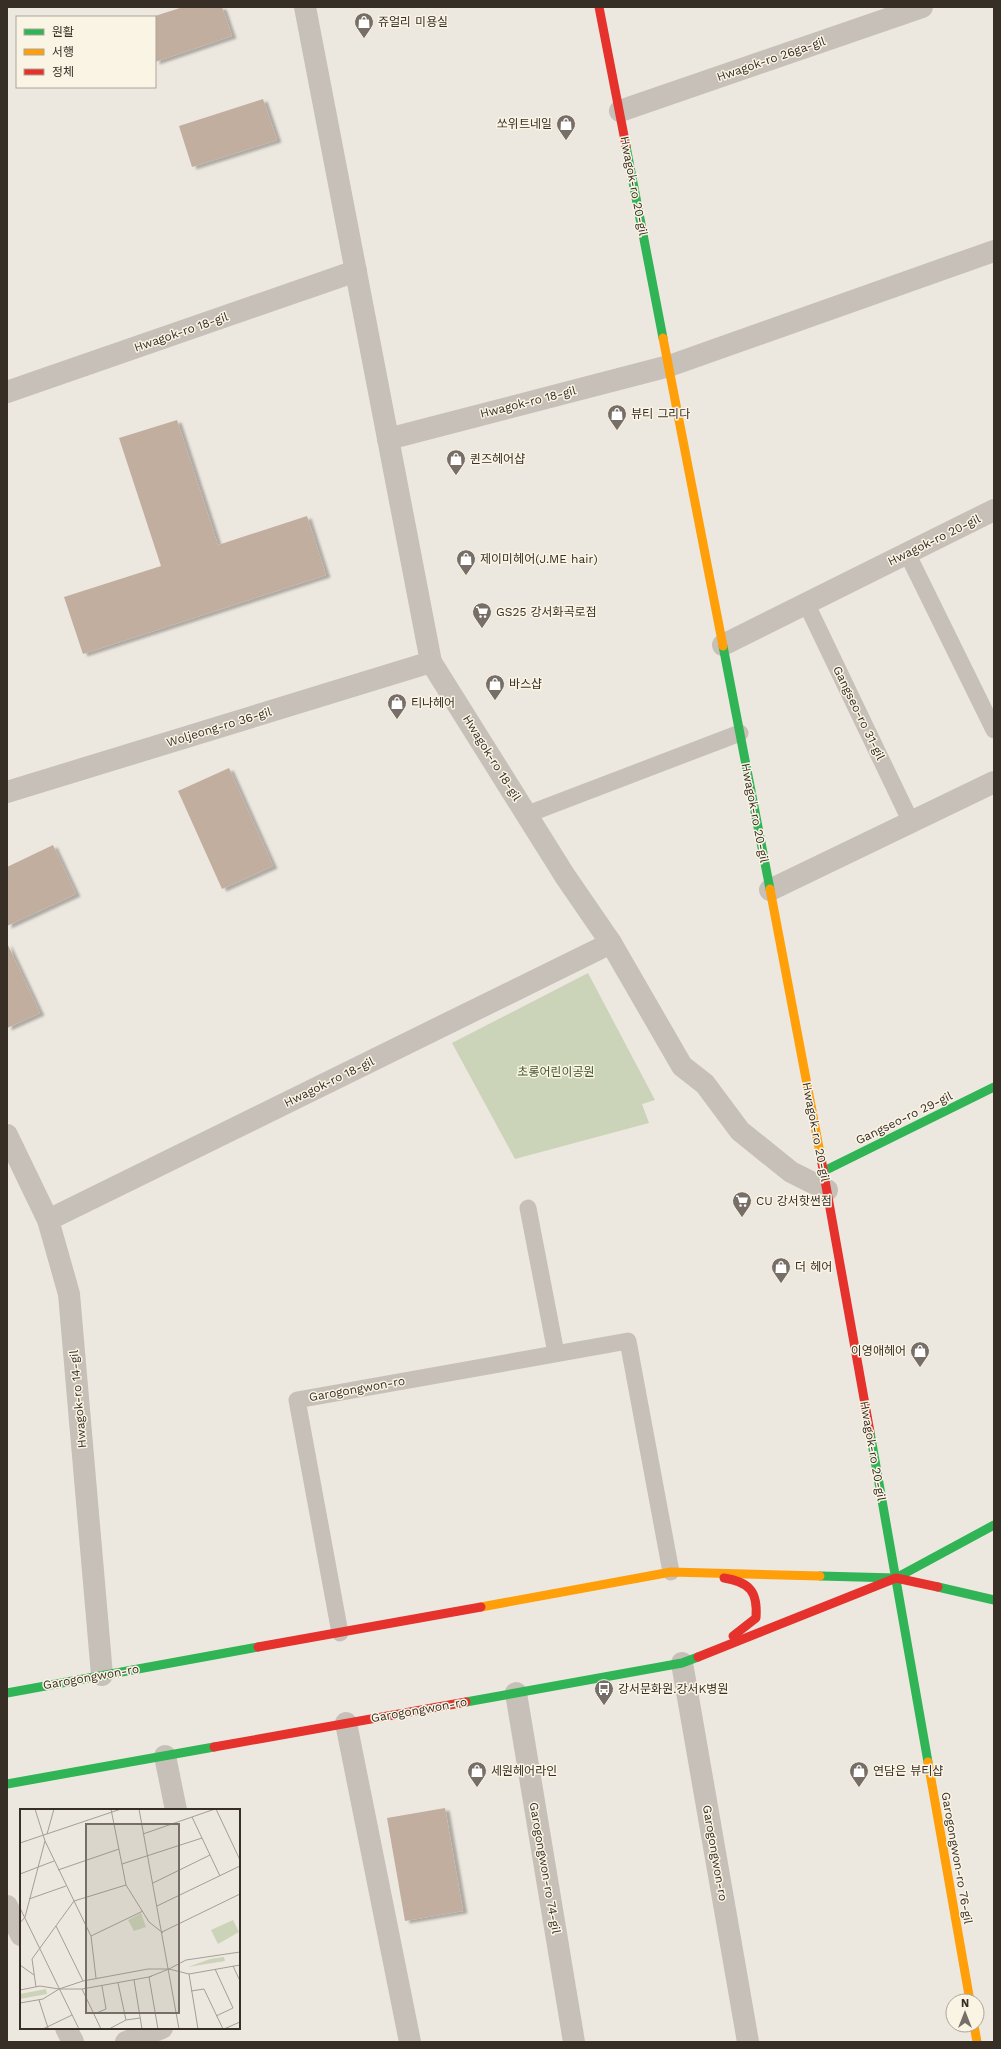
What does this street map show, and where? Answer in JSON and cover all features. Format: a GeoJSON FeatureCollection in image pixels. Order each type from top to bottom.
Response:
{"type":"FeatureCollection","features":[{"type":"Feature","properties":{"kind":"street","name":"Hwagok-ro 18-gil"},"geometry":{"type":"LineString","coordinates":[[305,7],[432,662],[528,814],[565,876],[611,943],[682,1066],[705,1084],[740,1131],[791,1172],[826,1180]]}},
{"type":"Feature","properties":{"kind":"street","name":"Hwagok-ro 20-gil"},"geometry":{"type":"LineString","coordinates":[[599,7],[826,1180],[896,1578]]}},
{"type":"Feature","properties":{"kind":"street","name":"Hwagok-ro 26ga-gil"},"geometry":{"type":"LineString","coordinates":[[620,110],[922,7]]}},
{"type":"Feature","properties":{"kind":"street"},"geometry":{"type":"LineString","coordinates":[[669,366],[994,251]]}},
{"type":"Feature","properties":{"kind":"street","name":"Hwagok-ro 18-gil"},"geometry":{"type":"LineString","coordinates":[[7,392],[356,271]]}},
{"type":"Feature","properties":{"kind":"street","name":"Hwagok-ro 18-gil"},"geometry":{"type":"LineString","coordinates":[[388,439],[669,366]]}},
{"type":"Feature","properties":{"kind":"street","name":"Hwagok-ro 20-gil"},"geometry":{"type":"LineString","coordinates":[[723,645],[994,510]]}},
{"type":"Feature","properties":{"kind":"street","name":"Woljeong-ro 36-gil"},"geometry":{"type":"LineString","coordinates":[[7,792],[432,662]]}},
{"type":"Feature","properties":{"kind":"street"},"geometry":{"type":"LineString","coordinates":[[770,890],[994,782]]}},
{"type":"Feature","properties":{"kind":"street","name":"Hwagok-ro 18-gil"},"geometry":{"type":"LineString","coordinates":[[48,1220],[611,943]]}},
{"type":"Feature","properties":{"kind":"street","name":"Gangseo-ro 29-gil"},"geometry":{"type":"LineString","coordinates":[[826,1180],[994,1087]]}},
{"type":"Feature","properties":{"kind":"street","name":"Hwagok-ro 14-gil"},"geometry":{"type":"LineString","coordinates":[[7,1135],[14,1166],[48,1220],[69,1294],[102,1675]]}},
{"type":"Feature","properties":{"kind":"street","name":"Garogongwon-ro"},"geometry":{"type":"LineString","coordinates":[[7,1784],[682,1664],[896,1578],[994,1525]]}},
{"type":"Feature","properties":{"kind":"street"},"geometry":{"type":"LineString","coordinates":[[671,1572],[728,1579],[747,1585],[754,1594],[758,1604],[756,1618],[740,1632],[682,1664]]}},
{"type":"Feature","properties":{"kind":"street","name":"Garogongwon-ro"},"geometry":{"type":"LineString","coordinates":[[7,1693],[671,1572],[896,1578],[994,1600]]}},
{"type":"Feature","properties":{"kind":"street","name":"Garogongwon-ro 76-gil"},"geometry":{"type":"LineString","coordinates":[[896,1578],[969,1993]]}},
{"type":"Feature","properties":{"kind":"street","name":"Garogongwon-ro"},"geometry":{"type":"LineString","coordinates":[[682,1664],[748,2042]]}},
{"type":"Feature","properties":{"kind":"street","name":"Garogongwon-ro 74-gil"},"geometry":{"type":"LineString","coordinates":[[516,1693],[574,2042]]}},
{"type":"Feature","properties":{"kind":"street"},"geometry":{"type":"LineString","coordinates":[[346,1723],[410,2042]]}},
{"type":"Feature","properties":{"kind":"street"},"geometry":{"type":"LineString","coordinates":[[165,1756],[176,1809]]}},
{"type":"Feature","properties":{"kind":"street"},"geometry":{"type":"LineString","coordinates":[[7,1906],[20,1933]]}},
{"type":"Feature","properties":{"kind":"street"},"geometry":{"type":"LineString","coordinates":[[66,2029],[73,2042]]}},
{"type":"Feature","properties":{"kind":"street"},"geometry":{"type":"LineString","coordinates":[[126,2042],[159,2029]]}},
{"type":"Feature","properties":{"kind":"lane"},"geometry":{"type":"LineString","coordinates":[[908,553],[994,730]]}},
{"type":"Feature","properties":{"kind":"lane","name":"Gangseo-ro 31-gil"},"geometry":{"type":"LineString","coordinates":[[806,604],[911,822]]}},
{"type":"Feature","properties":{"kind":"lane"},"geometry":{"type":"LineString","coordinates":[[528,814],[740,733]]}},
{"type":"Feature","properties":{"kind":"lane"},"geometry":{"type":"LineString","coordinates":[[528,1208],[556,1353]]}},
{"type":"Feature","properties":{"kind":"lane","name":"Garogongwon-ro"},"geometry":{"type":"LineString","coordinates":[[340,1633],[297,1400],[628,1340],[671,1572]]}},
{"type":"Feature","properties":{"kind":"green space","name":"초롱어린이공원"},"geometry":{"type":"Polygon","coordinates":[[[588,973],[655,1100],[642,1104],[649,1123],[515,1159],[452,1043],[588,973]]]}},
{"type":"Feature","properties":{"kind":"building"},"geometry":{"type":"Polygon","coordinates":[[[183,7],[222,7],[232,36],[156,62],[155,16],[183,7]]]}},
{"type":"Feature","properties":{"kind":"building"},"geometry":{"type":"Polygon","coordinates":[[[263,99],[277,140],[192,167],[179,126],[263,99]]]}},
{"type":"Feature","properties":{"kind":"building"},"geometry":{"type":"Polygon","coordinates":[[[177,420],[218,545],[307,516],[326,575],[83,654],[64,597],[161,566],[119,438],[177,420]]]}},
{"type":"Feature","properties":{"kind":"building"},"geometry":{"type":"Polygon","coordinates":[[[229,768],[273,866],[222,889],[178,791],[229,768]]]}},
{"type":"Feature","properties":{"kind":"building"},"geometry":{"type":"Polygon","coordinates":[[[53,845],[76,894],[7,926],[7,867],[53,845]]]}},
{"type":"Feature","properties":{"kind":"building"},"geometry":{"type":"Polygon","coordinates":[[[7,943],[40,1013],[7,1028],[7,943]]]}},
{"type":"Feature","properties":{"kind":"building"},"geometry":{"type":"Polygon","coordinates":[[[445,1808],[463,1911],[405,1921],[387,1818],[445,1808]]]}},
{"type":"Feature","properties":{"kind":"traffic: fast"},"geometry":{"type":"LineString","coordinates":[[626,146],[663,338]]}},
{"type":"Feature","properties":{"kind":"traffic: fast"},"geometry":{"type":"LineString","coordinates":[[723,646],[770,889]]}},
{"type":"Feature","properties":{"kind":"traffic: fast"},"geometry":{"type":"LineString","coordinates":[[824,1171],[994,1087]]}},
{"type":"Feature","properties":{"kind":"traffic: fast"},"geometry":{"type":"LineString","coordinates":[[870,1432],[928,1762]]}},
{"type":"Feature","properties":{"kind":"traffic: fast"},"geometry":{"type":"LineString","coordinates":[[820,1576],[896,1578],[994,1525]]}},
{"type":"Feature","properties":{"kind":"traffic: fast"},"geometry":{"type":"LineString","coordinates":[[938,1587],[994,1600]]}},
{"type":"Feature","properties":{"kind":"traffic: fast"},"geometry":{"type":"LineString","coordinates":[[7,1693],[258,1647]]}},
{"type":"Feature","properties":{"kind":"traffic: fast"},"geometry":{"type":"LineString","coordinates":[[466,1702],[682,1663],[698,1657]]}},
{"type":"Feature","properties":{"kind":"traffic: fast"},"geometry":{"type":"LineString","coordinates":[[7,1784],[214,1747]]}},
{"type":"Feature","properties":{"kind":"traffic: slow"},"geometry":{"type":"LineString","coordinates":[[663,338],[723,646]]}},
{"type":"Feature","properties":{"kind":"traffic: slow"},"geometry":{"type":"LineString","coordinates":[[770,889],[821,1158]]}},
{"type":"Feature","properties":{"kind":"traffic: slow"},"geometry":{"type":"LineString","coordinates":[[481,1607],[671,1572],[820,1576]]}},
{"type":"Feature","properties":{"kind":"traffic: slow"},"geometry":{"type":"LineString","coordinates":[[928,1762],[969,1993]]}},
{"type":"Feature","properties":{"kind":"traffic: slow"},"geometry":{"type":"LineString","coordinates":[[975,2033],[977,2042]]}},
{"type":"Feature","properties":{"kind":"traffic: jam"},"geometry":{"type":"LineString","coordinates":[[599,7],[626,146]]}},
{"type":"Feature","properties":{"kind":"traffic: jam"},"geometry":{"type":"LineString","coordinates":[[821,1158],[870,1432]]}},
{"type":"Feature","properties":{"kind":"traffic: jam"},"geometry":{"type":"LineString","coordinates":[[724,1578],[740,1582],[746,1586],[754,1595],[756,1601],[756,1618],[733,1636]]}},
{"type":"Feature","properties":{"kind":"traffic: jam"},"geometry":{"type":"LineString","coordinates":[[698,1657],[896,1578],[938,1587]]}},
{"type":"Feature","properties":{"kind":"traffic: jam"},"geometry":{"type":"LineString","coordinates":[[258,1647],[481,1607]]}},
{"type":"Feature","properties":{"kind":"traffic: jam"},"geometry":{"type":"LineString","coordinates":[[214,1747],[466,1702]]}},
{"type":"Feature","properties":{"kind":"place","name":"쥬얼리 미용실"},"geometry":{"type":"Point","coordinates":[364,39]}},
{"type":"Feature","properties":{"kind":"place","name":"쏘위트네일"},"geometry":{"type":"Point","coordinates":[566,141]}},
{"type":"Feature","properties":{"kind":"place","name":"뷰티 그리다"},"geometry":{"type":"Point","coordinates":[617,431]}},
{"type":"Feature","properties":{"kind":"place","name":"퀸즈헤어샵"},"geometry":{"type":"Point","coordinates":[456,476]}},
{"type":"Feature","properties":{"kind":"place","name":"제이미헤어(J.ME hair)"},"geometry":{"type":"Point","coordinates":[466,576]}},
{"type":"Feature","properties":{"kind":"place","name":"GS25 강서화곡로점"},"geometry":{"type":"Point","coordinates":[482,629]}},
{"type":"Feature","properties":{"kind":"place","name":"바스샵"},"geometry":{"type":"Point","coordinates":[495,701]}},
{"type":"Feature","properties":{"kind":"place","name":"티나헤어"},"geometry":{"type":"Point","coordinates":[397,720]}},
{"type":"Feature","properties":{"kind":"place","name":"CU 강서핫썬점"},"geometry":{"type":"Point","coordinates":[742,1218]}},
{"type":"Feature","properties":{"kind":"place","name":"더 헤어"},"geometry":{"type":"Point","coordinates":[781,1284]}},
{"type":"Feature","properties":{"kind":"place","name":"이영애헤어"},"geometry":{"type":"Point","coordinates":[920,1368]}},
{"type":"Feature","properties":{"kind":"place","name":"강서문화원.강서K병원"},"geometry":{"type":"Point","coordinates":[604,1706]}},
{"type":"Feature","properties":{"kind":"place","name":"세원헤어라인"},"geometry":{"type":"Point","coordinates":[477,1788]}},
{"type":"Feature","properties":{"kind":"place","name":"연담은 뷰티샵"},"geometry":{"type":"Point","coordinates":[859,1788]}}]}
